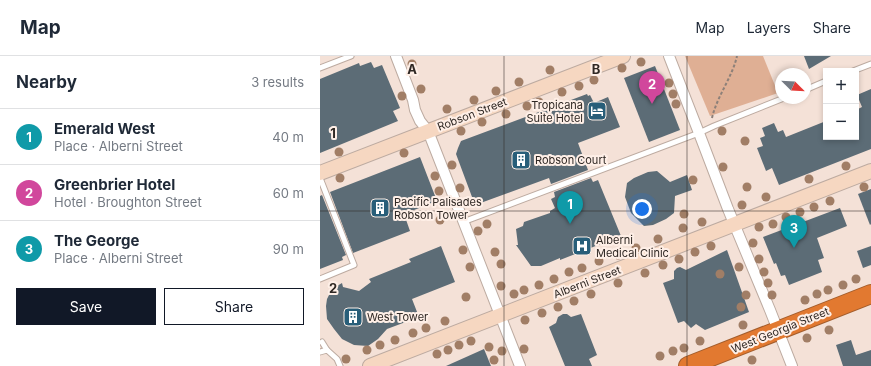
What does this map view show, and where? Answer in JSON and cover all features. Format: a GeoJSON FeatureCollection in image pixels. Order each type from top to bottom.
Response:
{"type":"FeatureCollection","features":[{"type":"Feature","properties":{"kind":"highway","name":"West Georgia Street"},"geometry":{"type":"LineString","coordinates":[[688,366],[871,294]]}},
{"type":"Feature","properties":{"kind":"street"},"geometry":{"type":"LineString","coordinates":[[396,56],[413,100],[415,110],[420,121],[428,131],[520,366]]}},
{"type":"Feature","properties":{"kind":"street","name":"Robson Street"},"geometry":{"type":"LineString","coordinates":[[320,173],[623,56]]}},
{"type":"Feature","properties":{"kind":"street"},"geometry":{"type":"LineString","coordinates":[[669,56],[734,224],[792,366]]}},
{"type":"Feature","properties":{"kind":"street","name":"Alberni Street"},"geometry":{"type":"LineString","coordinates":[[370,366],[871,171]]}},
{"type":"Feature","properties":{"kind":"lane"},"geometry":{"type":"LineString","coordinates":[[320,68],[351,56]]}},
{"type":"Feature","properties":{"kind":"lane"},"geometry":{"type":"LineString","coordinates":[[859,68],[871,64]]}},
{"type":"Feature","properties":{"kind":"lane"},"geometry":{"type":"LineString","coordinates":[[811,88],[823,83]]}},
{"type":"Feature","properties":{"kind":"lane"},"geometry":{"type":"LineString","coordinates":[[463,222],[699,133],[710,127],[775,102]]}},
{"type":"Feature","properties":{"kind":"lane"},"geometry":{"type":"LineString","coordinates":[[320,178],[354,265],[320,279]]}},
{"type":"Feature","properties":{"kind":"lane"},"geometry":{"type":"LineString","coordinates":[[322,342],[327,350],[337,359],[340,366]]}},
{"type":"Feature","properties":{"kind":"lane"},"geometry":{"type":"LineString","coordinates":[[320,352],[327,350]]}},
{"type":"Feature","properties":{"kind":"path"},"geometry":{"type":"LineString","coordinates":[[710,127],[714,112],[737,56]]}},
{"type":"Feature","properties":{"kind":"shaded area"},"geometry":{"type":"Polygon","coordinates":[[[685,56],[763,56],[775,86],[775,94],[710,116],[685,56]]]}},
{"type":"Feature","properties":{"kind":"building"},"geometry":{"type":"Polygon","coordinates":[[[804,56],[831,56],[811,68],[809,68],[804,56]]]}},
{"type":"Feature","properties":{"kind":"building"},"geometry":{"type":"Polygon","coordinates":[[[371,62],[374,68],[382,65],[400,108],[393,111],[398,121],[320,153],[320,79],[359,63],[360,66],[371,62]]]}},
{"type":"Feature","properties":{"kind":"building"},"geometry":{"type":"Polygon","coordinates":[[[655,66],[680,130],[649,142],[624,78],[655,66]]]}},
{"type":"Feature","properties":{"kind":"building"},"geometry":{"type":"Polygon","coordinates":[[[871,89],[871,149],[779,185],[772,168],[766,171],[757,148],[763,146],[760,138],[765,136],[762,128],[774,123],[778,132],[783,130],[786,137],[823,122],[823,140],[859,140],[859,108],[862,107],[859,100],[859,94],[871,89]]]}},
{"type":"Feature","properties":{"kind":"building","name":"Robson Court"},"geometry":{"type":"Polygon","coordinates":[[[587,94],[588,96],[590,95],[594,103],[608,97],[620,127],[578,143],[588,170],[551,184],[549,178],[475,205],[456,154],[461,141],[587,94]]]}},
{"type":"Feature","properties":{"kind":"building","name":"Pacific Palisades Robson Tower"},"geometry":{"type":"Polygon","coordinates":[[[420,157],[437,201],[404,214],[410,231],[353,253],[330,192],[420,157]]]}},
{"type":"Feature","properties":{"kind":"building"},"geometry":{"type":"Polygon","coordinates":[[[657,171],[670,182],[687,175],[692,190],[675,196],[674,213],[666,219],[653,225],[644,226],[631,213],[625,197],[627,183],[648,172],[657,171]]]}},
{"type":"Feature","properties":{"kind":"building"},"geometry":{"type":"Polygon","coordinates":[[[591,178],[593,182],[598,180],[621,236],[560,260],[560,258],[541,266],[531,266],[516,245],[518,245],[516,229],[523,226],[524,222],[550,213],[550,211],[555,208],[551,199],[555,197],[554,192],[591,178]]]}},
{"type":"Feature","properties":{"kind":"building"},"geometry":{"type":"Polygon","coordinates":[[[871,189],[871,224],[870,225],[858,194],[871,189]]]}},
{"type":"Feature","properties":{"kind":"building"},"geometry":{"type":"Polygon","coordinates":[[[322,195],[346,255],[342,257],[343,260],[320,269],[320,196],[322,195]]]}},
{"type":"Feature","properties":{"kind":"building"},"geometry":{"type":"Polygon","coordinates":[[[840,208],[847,226],[817,238],[824,258],[818,260],[822,272],[789,285],[785,275],[781,276],[776,263],[774,264],[763,237],[840,208]]]}},
{"type":"Feature","properties":{"kind":"building"},"geometry":{"type":"Polygon","coordinates":[[[441,246],[455,282],[412,299],[419,317],[387,329],[378,339],[368,346],[354,345],[342,339],[327,319],[327,299],[332,289],[342,283],[343,287],[359,291],[371,282],[369,279],[411,262],[409,259],[441,246]]]}},
{"type":"Feature","properties":{"kind":"building"},"geometry":{"type":"Polygon","coordinates":[[[871,246],[871,265],[863,268],[857,251],[871,246]]]}},
{"type":"Feature","properties":{"kind":"building"},"geometry":{"type":"Polygon","coordinates":[[[727,250],[749,312],[705,330],[696,324],[691,328],[684,321],[678,323],[663,283],[674,279],[674,271],[677,268],[680,267],[686,270],[727,250]]]}},
{"type":"Feature","properties":{"kind":"building"},"geometry":{"type":"Polygon","coordinates":[[[563,314],[567,314],[571,317],[581,314],[597,355],[589,359],[592,366],[565,366],[549,327],[556,323],[558,317],[563,314]]]}},
{"type":"Feature","properties":{"kind":"building"},"geometry":{"type":"Polygon","coordinates":[[[851,340],[856,355],[871,350],[871,366],[843,366],[836,345],[851,340]]]}},
{"type":"Feature","properties":{"kind":"building"},"geometry":{"type":"Polygon","coordinates":[[[484,349],[491,366],[446,366],[484,349]]]}},
{"type":"Feature","properties":{"kind":"place","name":"Greenbrier Hotel"},"geometry":{"type":"Point","coordinates":[652,104]}},
{"type":"Feature","properties":{"kind":"place","name":"Tropicana Suite Hotel"},"geometry":{"type":"Point","coordinates":[597,111]}},
{"type":"Feature","properties":{"kind":"place","name":"Robson Court"},"geometry":{"type":"Point","coordinates":[521,160]}},
{"type":"Feature","properties":{"kind":"place","name":"Pacific Palisades Robson Tower"},"geometry":{"type":"Point","coordinates":[380,208]}},
{"type":"Feature","properties":{"kind":"place","name":"Emerald West"},"geometry":{"type":"Point","coordinates":[570,224]}},
{"type":"Feature","properties":{"kind":"place","name":"Alberni Medical Clinic"},"geometry":{"type":"Point","coordinates":[582,246]}},
{"type":"Feature","properties":{"kind":"place","name":"The George"},"geometry":{"type":"Point","coordinates":[794,248]}},
{"type":"Feature","properties":{"kind":"place","name":"West Tower"},"geometry":{"type":"Point","coordinates":[353,317]}}]}
